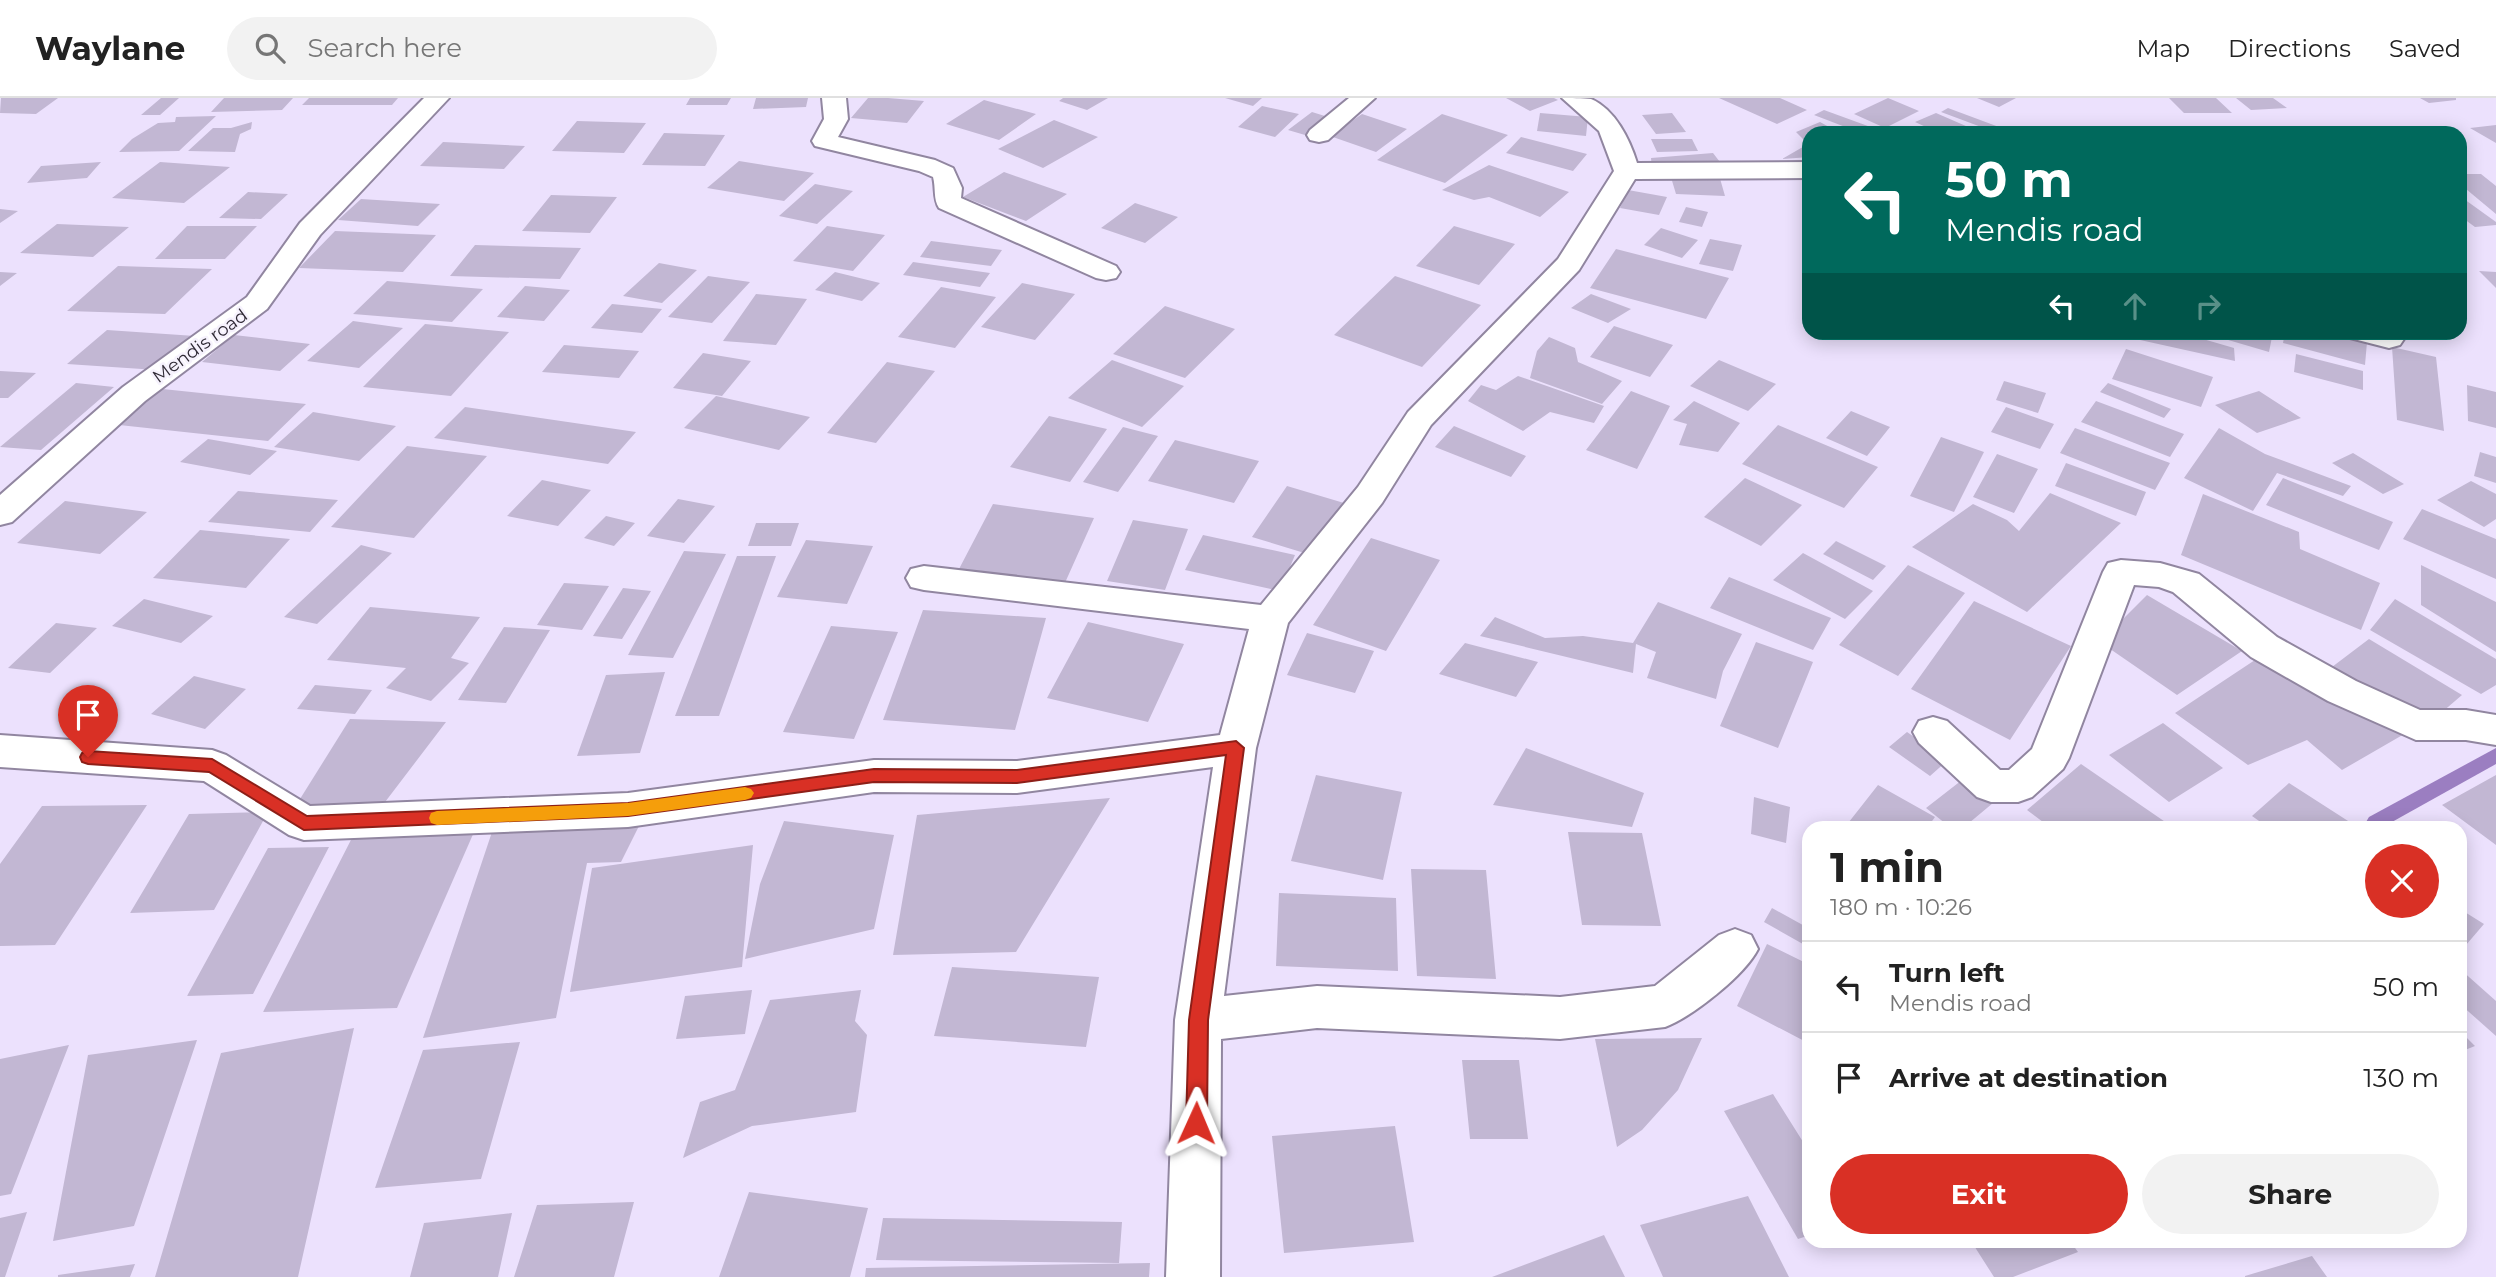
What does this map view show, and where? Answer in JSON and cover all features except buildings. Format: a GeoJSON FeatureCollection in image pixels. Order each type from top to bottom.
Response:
{"type":"FeatureCollection","features":[{"type":"Feature","properties":{"kind":"street","name":"Mendis road"},"geometry":{"type":"LineString","coordinates":[[0,514],[134,394],[257,303],[310,229],[437,98]]}},
{"type":"Feature","properties":{"kind":"street"},"geometry":{"type":"LineString","coordinates":[[834,98],[836,119],[824,141],[926,165],[944,173],[949,188],[948,202],[1106,272]]}},
{"type":"Feature","properties":{"kind":"street"},"geometry":{"type":"LineString","coordinates":[[1319,135],[1363,98]]}},
{"type":"Feature","properties":{"kind":"street"},"geometry":{"type":"LineString","coordinates":[[1193,1277],[1198,1020],[1236,748],[1270,619],[1370,495],[1419,419],[1569,264],[1627,171],[1618,142],[1602,117],[1574,98]]}},
{"type":"Feature","properties":{"kind":"street"},"geometry":{"type":"LineString","coordinates":[[1627,171],[1802,170]]}},
{"type":"Feature","properties":{"kind":"street"},"geometry":{"type":"LineString","coordinates":[[1933,732],[1991,786],[2018,786],[2049,758],[2121,572],[2160,575],[2186,583],[2264,647],[2342,691],[2416,725],[2486,720]]}},
{"type":"Feature","properties":{"kind":"street"},"geometry":{"type":"LineString","coordinates":[[924,578],[1270,619]]}},
{"type":"Feature","properties":{"kind":"street"},"geometry":{"type":"LineString","coordinates":[[0,751],[212,766],[304,823],[628,810],[874,776],[1017,776],[1236,748]]}},
{"type":"Feature","properties":{"kind":"street"},"geometry":{"type":"LineString","coordinates":[[1198,1020],[1317,1007],[1560,1018],[1665,1006],[1735,949]]}},
{"type":"Feature","properties":{"kind":"waterway"},"geometry":{"type":"LineString","coordinates":[[2378,821],[2496,755]]}},
{"type":"Feature","properties":{"kind":"slow traffic"},"geometry":{"type":"LineString","coordinates":[[437,818],[628,810],[745,793]]}},
{"type":"Feature","properties":{"kind":"route"},"geometry":{"type":"LineString","coordinates":[[88,757],[212,766],[304,823],[628,810],[874,776],[1017,776],[1236,748],[1198,1020],[1196,1123]]}}]}
